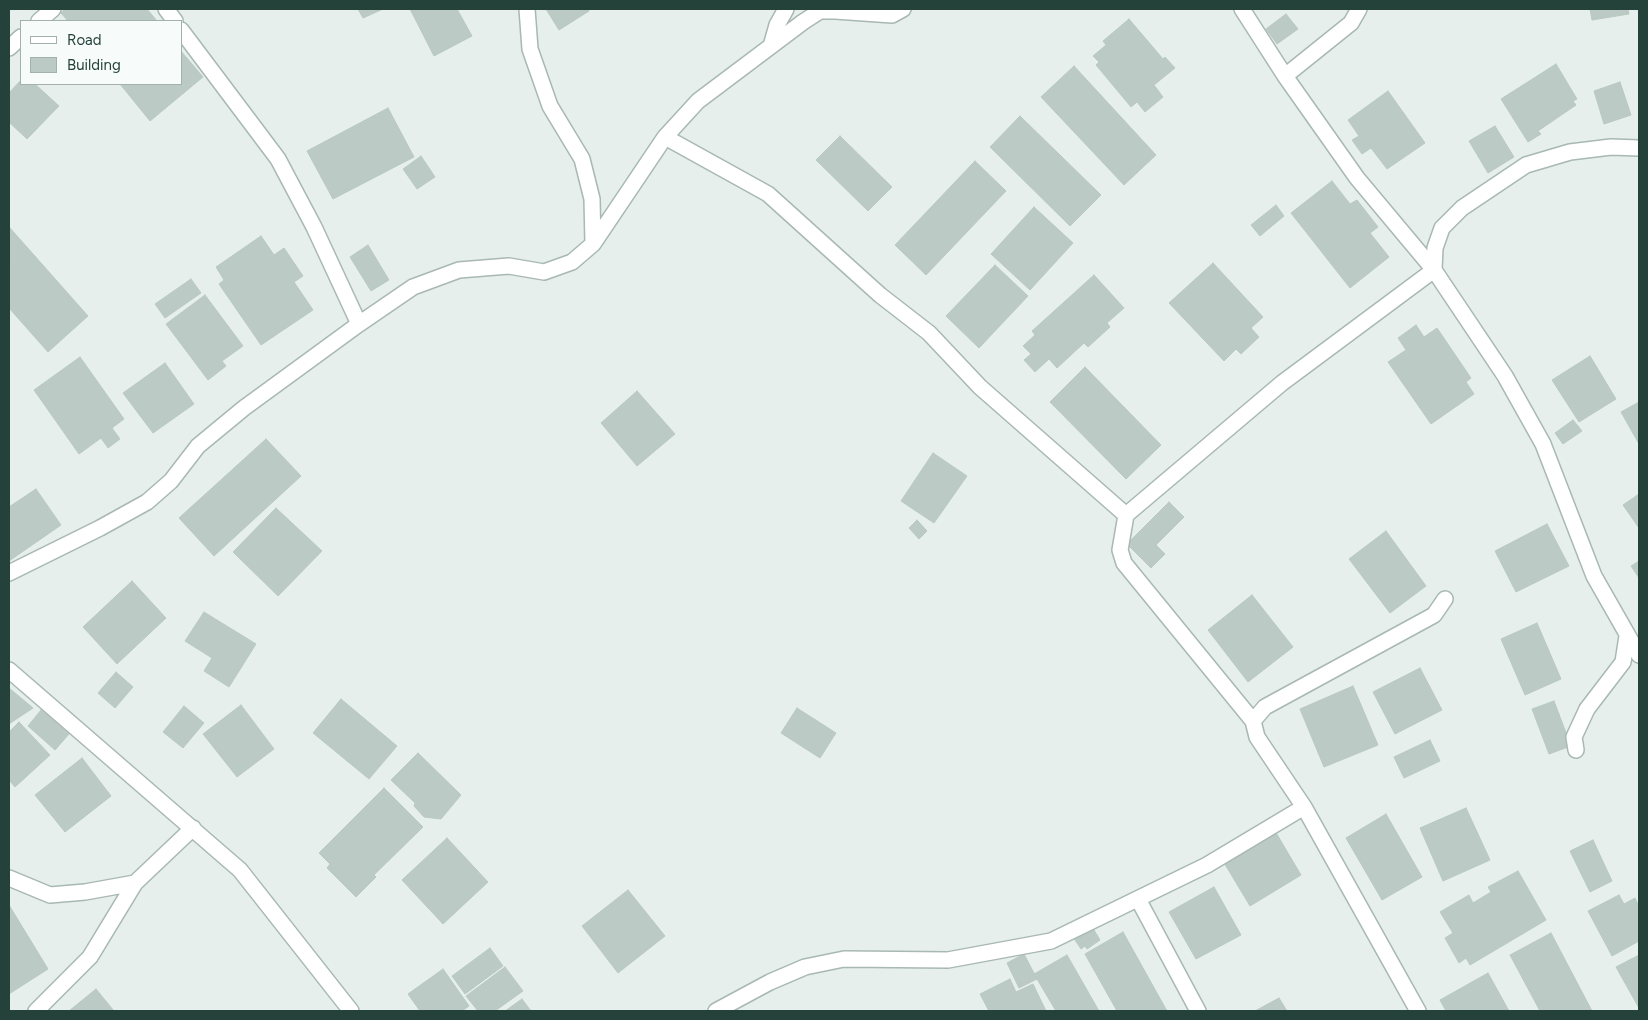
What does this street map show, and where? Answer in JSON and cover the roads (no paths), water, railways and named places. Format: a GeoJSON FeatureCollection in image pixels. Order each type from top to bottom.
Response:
{"type":"FeatureCollection","features":[{"type":"Feature","properties":{"kind":"street"},"geometry":{"type":"LineString","coordinates":[[40,20],[53,9]]}},
{"type":"Feature","properties":{"kind":"street"},"geometry":{"type":"LineString","coordinates":[[166,9],[174,20]]}},
{"type":"Feature","properties":{"kind":"street"},"geometry":{"type":"LineString","coordinates":[[527,9],[530,50],[550,106],[582,159],[592,199],[593,244]]}},
{"type":"Feature","properties":{"kind":"street"},"geometry":{"type":"LineString","coordinates":[[771,46],[777,25],[786,9]]}},
{"type":"Feature","properties":{"kind":"street"},"geometry":{"type":"LineString","coordinates":[[9,572],[100,528],[147,502],[171,481],[198,446],[244,408],[413,287],[459,270],[509,266],[544,272],[572,262],[593,244],[665,136],[698,101],[803,22],[820,12],[835,11],[892,15],[903,9]]}},
{"type":"Feature","properties":{"kind":"street"},"geometry":{"type":"LineString","coordinates":[[1242,9],[1285,76],[1358,178],[1434,270],[1505,376],[1543,444],[1594,576],[1639,655]]}},
{"type":"Feature","properties":{"kind":"street"},"geometry":{"type":"LineString","coordinates":[[1285,76],[1351,24],[1359,9]]}},
{"type":"Feature","properties":{"kind":"street"},"geometry":{"type":"LineString","coordinates":[[182,31],[278,159],[314,227],[359,324]]}},
{"type":"Feature","properties":{"kind":"street"},"geometry":{"type":"LineString","coordinates":[[9,48],[20,38]]}},
{"type":"Feature","properties":{"kind":"street"},"geometry":{"type":"LineString","coordinates":[[665,136],[768,194],[880,295],[929,333],[980,387],[1126,515]]}},
{"type":"Feature","properties":{"kind":"street"},"geometry":{"type":"LineString","coordinates":[[1434,270],[1435,248],[1442,228],[1462,208],[1526,165],[1570,152],[1611,147],[1639,148]]}},
{"type":"Feature","properties":{"kind":"street"},"geometry":{"type":"LineString","coordinates":[[1418,1011],[1304,807],[1257,737],[1253,721],[1124,563],[1120,550],[1126,515],[1282,383],[1434,270]]}},
{"type":"Feature","properties":{"kind":"street"},"geometry":{"type":"LineString","coordinates":[[1253,721],[1265,707],[1434,615],[1445,599]]}},
{"type":"Feature","properties":{"kind":"street"},"geometry":{"type":"LineString","coordinates":[[1576,750],[1574,737],[1587,709],[1624,662],[1627,636]]}},
{"type":"Feature","properties":{"kind":"street"},"geometry":{"type":"LineString","coordinates":[[9,670],[240,870],[351,1011]]}},
{"type":"Feature","properties":{"kind":"street"},"geometry":{"type":"LineString","coordinates":[[716,1011],[770,982],[805,967],[844,959],[948,960],[1051,941],[1207,864],[1304,807]]}},
{"type":"Feature","properties":{"kind":"street"},"geometry":{"type":"LineString","coordinates":[[36,1011],[90,957],[136,883],[193,828]]}},
{"type":"Feature","properties":{"kind":"street"},"geometry":{"type":"LineString","coordinates":[[9,878],[50,895],[85,892],[136,883]]}},
{"type":"Feature","properties":{"kind":"street"},"geometry":{"type":"LineString","coordinates":[[1138,899],[1198,1011]]}}]}
